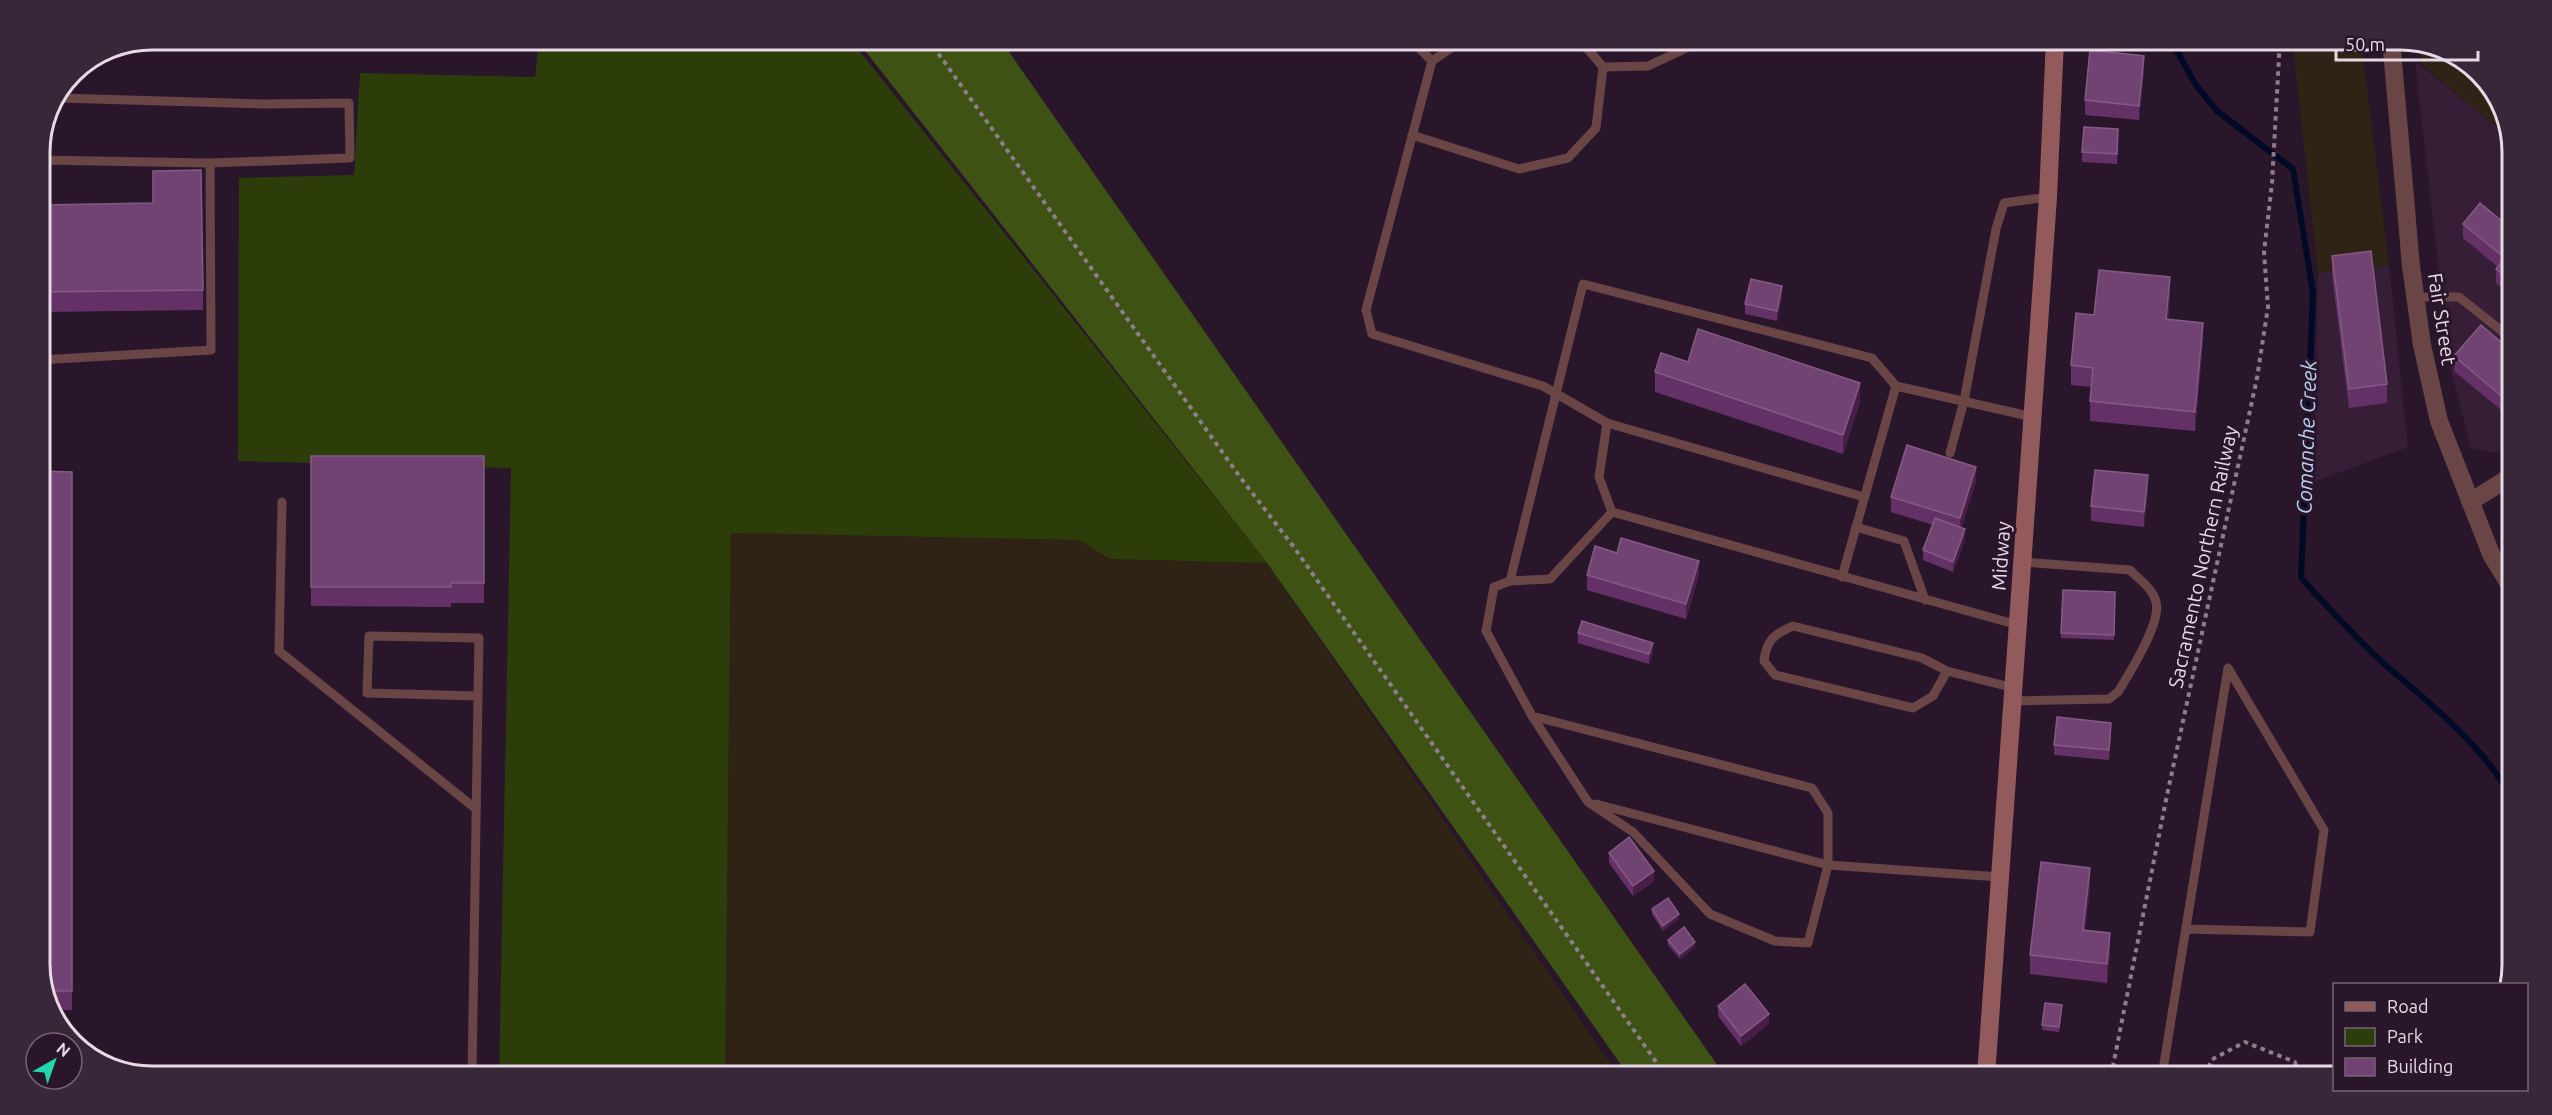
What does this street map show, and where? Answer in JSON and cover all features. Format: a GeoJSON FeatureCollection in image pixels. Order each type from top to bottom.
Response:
{"type":"FeatureCollection","features":[{"type":"Feature","properties":{"kind":"main road","name":"Midway"},"geometry":{"type":"LineString","coordinates":[[1987,1066],[2048,197],[2055,50]]}},
{"type":"Feature","properties":{"kind":"street","name":"Fair Street"},"geometry":{"type":"LineString","coordinates":[[2392,50],[2415,297],[2422,345],[2439,421],[2491,554],[2502,572]]}},
{"type":"Feature","properties":{"kind":"street"},"geometry":{"type":"LineString","coordinates":[[2470,502],[2502,482]]}},
{"type":"Feature","properties":{"kind":"lane"},"geometry":{"type":"LineString","coordinates":[[1421,50],[1432,61]]}},
{"type":"Feature","properties":{"kind":"lane"},"geometry":{"type":"LineString","coordinates":[[1448,50],[1432,61],[1412,135],[1366,310],[1372,334],[1543,386],[1607,423],[1864,497]]}},
{"type":"Feature","properties":{"kind":"lane"},"geometry":{"type":"LineString","coordinates":[[1412,135],[1520,169],[1568,158],[1596,128],[1603,67],[1588,50]]}},
{"type":"Feature","properties":{"kind":"lane"},"geometry":{"type":"LineString","coordinates":[[1603,67],[1648,66],[1682,50]]}},
{"type":"Feature","properties":{"kind":"lane"},"geometry":{"type":"LineString","coordinates":[[50,160],[210,162],[350,158],[349,103],[264,104],[65,98]]}},
{"type":"Feature","properties":{"kind":"lane"},"geometry":{"type":"LineString","coordinates":[[50,359],[211,351],[210,162]]}},
{"type":"Feature","properties":{"kind":"lane"},"geometry":{"type":"LineString","coordinates":[[1950,453],[1964,401],[1996,229],[2004,203],[2048,197]]}},
{"type":"Feature","properties":{"kind":"lane"},"geometry":{"type":"LineString","coordinates":[[1510,581],[1583,284],[1872,358],[1896,386],[2033,417]]}},
{"type":"Feature","properties":{"kind":"lane"},"geometry":{"type":"LineString","coordinates":[[2415,297],[2459,297],[2502,331]]}},
{"type":"Feature","properties":{"kind":"lane"},"geometry":{"type":"LineString","coordinates":[[1842,577],[1896,386]]}},
{"type":"Feature","properties":{"kind":"lane"},"geometry":{"type":"LineString","coordinates":[[1607,423],[1599,477],[1612,512]]}},
{"type":"Feature","properties":{"kind":"lane"},"geometry":{"type":"LineString","coordinates":[[282,502],[279,651],[476,809]]}},
{"type":"Feature","properties":{"kind":"lane"},"geometry":{"type":"LineString","coordinates":[[1532,716],[1812,788],[1828,813],[1828,865],[1808,943],[1775,941],[1710,914],[1633,832],[1588,802],[1532,716],[1486,631],[1494,587],[1510,581],[1550,579],[1612,512]]}},
{"type":"Feature","properties":{"kind":"lane"},"geometry":{"type":"LineString","coordinates":[[1612,512],[2018,625]]}},
{"type":"Feature","properties":{"kind":"lane"},"geometry":{"type":"LineString","coordinates":[[1856,527],[1904,541],[1925,600]]}},
{"type":"Feature","properties":{"kind":"lane"},"geometry":{"type":"LineString","coordinates":[[1947,671],[1933,696],[1913,708],[1775,675],[1764,662],[1766,646],[1776,633],[1793,626],[1922,658],[1947,671],[2013,694],[2109,699],[2118,692],[2156,617],[2157,603],[2148,587],[2130,570],[2023,562]]}},
{"type":"Feature","properties":{"kind":"lane"},"geometry":{"type":"LineString","coordinates":[[354,710],[367,693],[369,636],[479,638],[472,1066]]}},
{"type":"Feature","properties":{"kind":"lane"},"geometry":{"type":"LineString","coordinates":[[2164,1066],[2228,668],[2325,830],[2310,932],[2186,929]]}},
{"type":"Feature","properties":{"kind":"lane"},"geometry":{"type":"LineString","coordinates":[[367,693],[478,696]]}},
{"type":"Feature","properties":{"kind":"lane"},"geometry":{"type":"LineString","coordinates":[[1588,802],[1828,865],[2000,878]]}},
{"type":"Feature","properties":{"kind":"path"},"geometry":{"type":"LineString","coordinates":[[936,50],[1233,467],[1293,546],[1659,1066]]}},
{"type":"Feature","properties":{"kind":"path","name":"Sacramento Northern Railway"},"geometry":{"type":"LineString","coordinates":[[2113,1066],[2166,800],[2257,378],[2268,308],[2264,252],[2270,200],[2279,50]]}},
{"type":"Feature","properties":{"kind":"path"},"geometry":{"type":"LineString","coordinates":[[2209,1066],[2211,1060],[2245,1041],[2295,1062],[2296,1066]]}},
{"type":"Feature","properties":{"kind":"shaded area"},"geometry":{"type":"Polygon","coordinates":[[[2293,50],[2362,50],[2389,265],[2318,273],[2293,50]]]}},
{"type":"Feature","properties":{"kind":"shaded area"},"geometry":{"type":"Polygon","coordinates":[[[2421,51],[2440,57],[2463,70],[2482,89],[2489,100],[2500,129],[2420,63],[2421,51]]]}},
{"type":"Feature","properties":{"kind":"shaded area"},"geometry":{"type":"Polygon","coordinates":[[[2415,61],[2500,130],[2502,144],[2502,449],[2493,453],[2471,448],[2449,363],[2415,61]]]}},
{"type":"Feature","properties":{"kind":"shaded area"},"geometry":{"type":"Polygon","coordinates":[[[2389,265],[2408,447],[2314,482],[2318,273],[2389,265]]]}},
{"type":"Feature","properties":{"kind":"shaded area"},"geometry":{"type":"Polygon","coordinates":[[[731,533],[1079,540],[1110,559],[1267,563],[1612,1066],[725,1066],[731,533]]]}},
{"type":"Feature","properties":{"kind":"green space"},"geometry":{"type":"Polygon","coordinates":[[[538,50],[859,50],[1267,563],[1110,559],[1079,540],[731,533],[725,1066],[499,1066],[511,468],[238,461],[239,178],[354,175],[360,73],[535,77],[538,50]]]}},
{"type":"Feature","properties":{"kind":"green space"},"geometry":{"type":"Polygon","coordinates":[[[865,50],[1008,50],[1718,1066],[1622,1066],[1267,563],[865,50]]]}},
{"type":"Feature","properties":{"kind":"building"},"geometry":{"type":"Polygon","coordinates":[[[2090,50],[2144,56],[2139,106],[2085,100],[2090,50]]]}},
{"type":"Feature","properties":{"kind":"building"},"geometry":{"type":"Polygon","coordinates":[[[2084,127],[2118,129],[2117,154],[2082,152],[2084,127]]]}},
{"type":"Feature","properties":{"kind":"building"},"geometry":{"type":"Polygon","coordinates":[[[201,170],[203,290],[50,292],[50,205],[153,203],[153,171],[201,170]]]}},
{"type":"Feature","properties":{"kind":"building"},"geometry":{"type":"Polygon","coordinates":[[[2480,203],[2502,221],[2502,256],[2463,224],[2480,203]]]}},
{"type":"Feature","properties":{"kind":"building"},"geometry":{"type":"Polygon","coordinates":[[[2371,251],[2387,384],[2349,389],[2332,256],[2371,251]]]}},
{"type":"Feature","properties":{"kind":"building"},"geometry":{"type":"Polygon","coordinates":[[[2502,262],[2502,274],[2496,269],[2502,262]]]}},
{"type":"Feature","properties":{"kind":"building"},"geometry":{"type":"Polygon","coordinates":[[[2099,270],[2170,277],[2166,319],[2203,323],[2195,412],[2090,401],[2093,368],[2071,365],[2076,313],[2094,315],[2099,270]]]}},
{"type":"Feature","properties":{"kind":"building"},"geometry":{"type":"Polygon","coordinates":[[[1751,279],[1782,286],[1777,311],[1745,304],[1751,279]]]}},
{"type":"Feature","properties":{"kind":"building"},"geometry":{"type":"Polygon","coordinates":[[[2481,325],[2502,343],[2502,397],[2454,356],[2481,325]]]}},
{"type":"Feature","properties":{"kind":"building"},"geometry":{"type":"Polygon","coordinates":[[[1698,329],[1860,383],[1843,435],[1655,372],[1661,353],[1688,362],[1698,329]]]}},
{"type":"Feature","properties":{"kind":"building"},"geometry":{"type":"Polygon","coordinates":[[[1907,445],[1976,467],[1960,518],[1891,497],[1907,445]]]}},
{"type":"Feature","properties":{"kind":"building"},"geometry":{"type":"Polygon","coordinates":[[[311,456],[484,456],[484,583],[451,583],[451,587],[311,587],[311,456]]]}},
{"type":"Feature","properties":{"kind":"building"},"geometry":{"type":"Polygon","coordinates":[[[2095,470],[2148,475],[2144,512],[2091,506],[2095,470]]]}},
{"type":"Feature","properties":{"kind":"building"},"geometry":{"type":"Polygon","coordinates":[[[50,471],[72,472],[72,991],[53,991],[50,971],[50,471]]]}},
{"type":"Feature","properties":{"kind":"building"},"geometry":{"type":"Polygon","coordinates":[[[1935,518],[1965,529],[1953,562],[1923,550],[1935,518]]]}},
{"type":"Feature","properties":{"kind":"building"},"geometry":{"type":"Polygon","coordinates":[[[1621,538],[1699,561],[1686,604],[1587,575],[1595,546],[1617,553],[1621,538]]]}},
{"type":"Feature","properties":{"kind":"building"},"geometry":{"type":"Polygon","coordinates":[[[2063,590],[2115,592],[2114,635],[2061,633],[2063,590]]]}},
{"type":"Feature","properties":{"kind":"building"},"geometry":{"type":"Polygon","coordinates":[[[1582,621],[1653,643],[1649,654],[1578,633],[1582,621]]]}},
{"type":"Feature","properties":{"kind":"building"},"geometry":{"type":"Polygon","coordinates":[[[2057,717],[2111,723],[2109,750],[2054,745],[2057,717]]]}},
{"type":"Feature","properties":{"kind":"building"},"geometry":{"type":"Polygon","coordinates":[[[1629,837],[1654,871],[1633,886],[1609,853],[1629,837]]]}},
{"type":"Feature","properties":{"kind":"building"},"geometry":{"type":"Polygon","coordinates":[[[2041,862],[2090,868],[2083,930],[2110,933],[2107,964],[2030,955],[2041,862]]]}},
{"type":"Feature","properties":{"kind":"building"},"geometry":{"type":"Polygon","coordinates":[[[1668,898],[1679,914],[1663,926],[1652,909],[1668,898]]]}},
{"type":"Feature","properties":{"kind":"building"},"geometry":{"type":"Polygon","coordinates":[[[1684,927],[1695,942],[1680,954],[1668,940],[1684,927]]]}},
{"type":"Feature","properties":{"kind":"building"},"geometry":{"type":"Polygon","coordinates":[[[1745,984],[1769,1014],[1741,1036],[1718,1006],[1745,984]]]}},
{"type":"Feature","properties":{"kind":"building"},"geometry":{"type":"Polygon","coordinates":[[[2045,1003],[2062,1005],[2059,1027],[2042,1025],[2045,1003]]]}},
{"type":"Feature","properties":{"kind":"waterway","name":"Comanche Creek"},"geometry":{"type":"LineString","coordinates":[[2176,50],[2196,85],[2217,111],[2293,169],[2313,293],[2301,578],[2381,661],[2472,744],[2502,782]]}}]}
